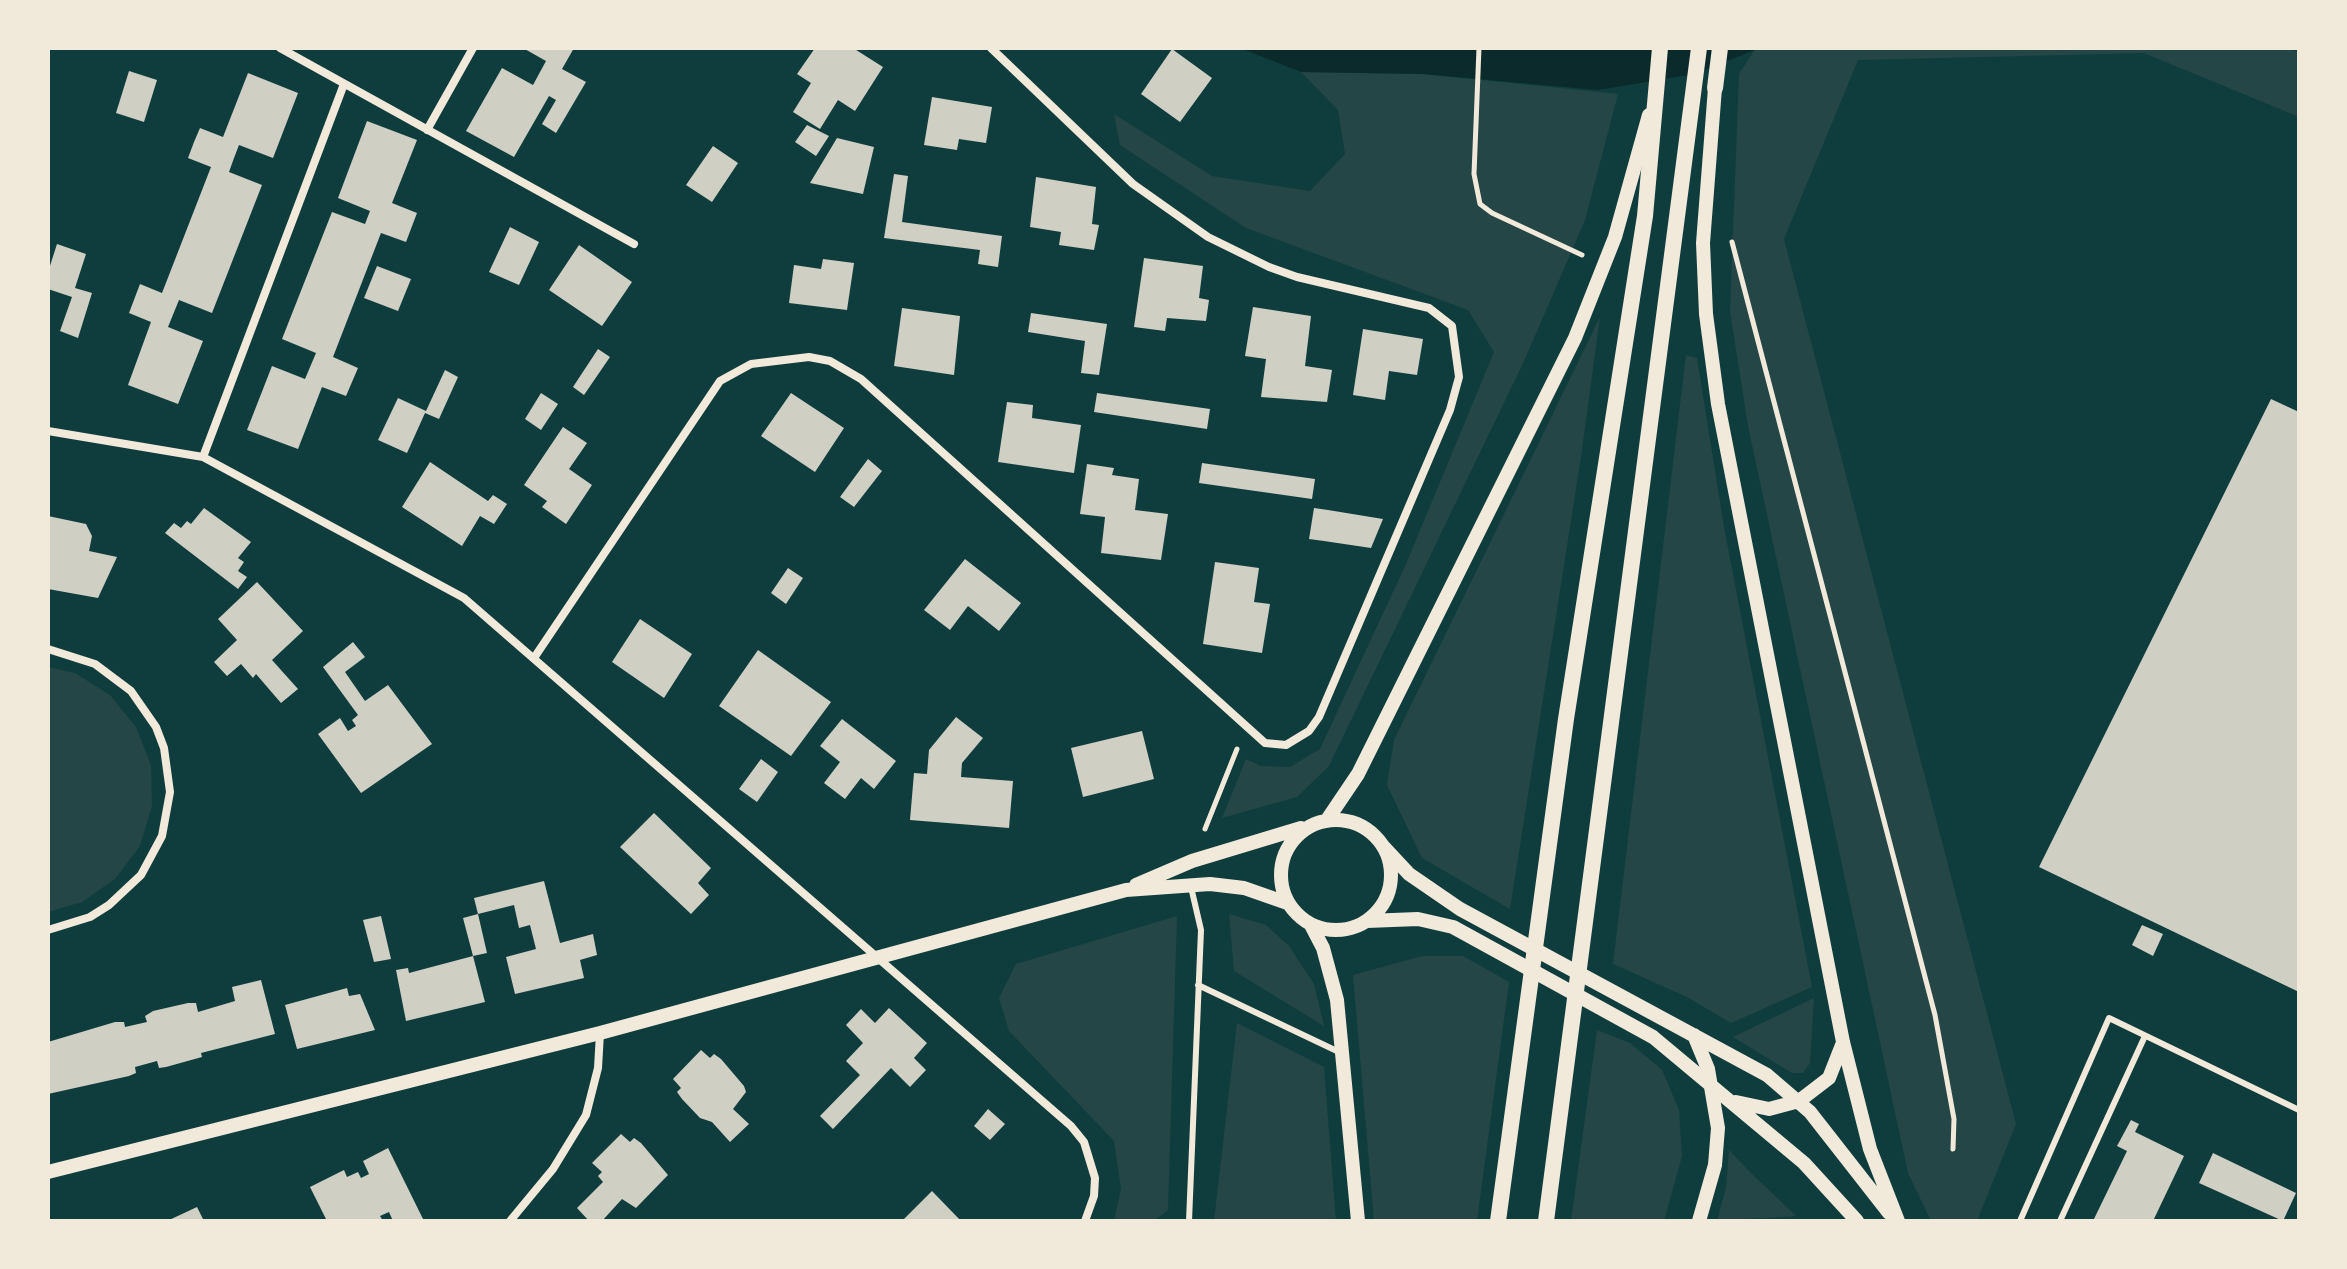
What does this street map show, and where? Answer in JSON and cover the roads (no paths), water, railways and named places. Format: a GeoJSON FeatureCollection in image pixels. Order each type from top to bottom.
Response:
{"type":"FeatureCollection","features":[{"type":"Feature","properties":{"kind":"main road"},"geometry":{"type":"LineString","coordinates":[[1498,1221],[1566,719],[1645,216],[1660,48]]}},
{"type":"Feature","properties":{"kind":"main road"},"geometry":{"type":"LineString","coordinates":[[1546,1221],[1699,48]]}},
{"type":"Feature","properties":{"kind":"main road"},"geometry":{"type":"LineString","coordinates":[[1715,88],[1720,48]]}},
{"type":"Feature","properties":{"kind":"street"},"geometry":{"type":"LineString","coordinates":[[280,48],[634,244]]}},
{"type":"Feature","properties":{"kind":"street"},"geometry":{"type":"LineString","coordinates":[[427,130],[473,48]]}},
{"type":"Feature","properties":{"kind":"street"},"geometry":{"type":"LineString","coordinates":[[534,658],[720,381],[751,364],[809,357],[830,361],[861,379],[1265,743],[1275,747],[1299,740],[1309,731],[1319,717],[1400,532],[1455,395],[1458,353],[1452,326],[1429,308],[1297,277],[1208,237],[1133,184],[991,48]]}},
{"type":"Feature","properties":{"kind":"street"},"geometry":{"type":"LineString","coordinates":[[203,457],[344,84]]}},
{"type":"Feature","properties":{"kind":"street"},"geometry":{"type":"LineString","coordinates":[[1715,88],[1703,243],[1711,359],[1843,1042],[1870,1149],[1896,1221]]}},
{"type":"Feature","properties":{"kind":"street"},"geometry":{"type":"LineString","coordinates":[[1327,820],[1358,774],[1575,338],[1605,266],[1627,199],[1654,96]]}},
{"type":"Feature","properties":{"kind":"street"},"geometry":{"type":"LineString","coordinates":[[48,431],[203,457],[438,581],[464,598],[1077,1134],[1092,1161],[1095,1178],[1094,1196],[1085,1221]]}},
{"type":"Feature","properties":{"kind":"street"},"geometry":{"type":"LineString","coordinates":[[48,649],[95,664],[131,691],[156,727],[167,759],[170,792],[162,836],[141,875],[126,891],[90,917],[48,930]]}},
{"type":"Feature","properties":{"kind":"street"},"geometry":{"type":"LineString","coordinates":[[48,1172],[880,960],[1126,890],[1192,861],[1327,820],[1345,820],[1362,826],[1420,883],[1495,928],[1749,1064],[1799,1101],[1841,1148],[1896,1221]]}},
{"type":"Feature","properties":{"kind":"street"},"geometry":{"type":"LineString","coordinates":[[1287,903],[1280,880],[1283,856],[1297,836],[1310,826]]}},
{"type":"Feature","properties":{"kind":"street"},"geometry":{"type":"LineString","coordinates":[[1367,921],[1384,902],[1390,886],[1389,860],[1382,845]]}},
{"type":"Feature","properties":{"kind":"street"},"geometry":{"type":"LineString","coordinates":[[1126,890],[1190,884],[1244,888],[1287,903],[1311,925],[1333,978],[1358,1221]]}},
{"type":"Feature","properties":{"kind":"street"},"geometry":{"type":"LineString","coordinates":[[1311,925],[1335,930],[1367,921],[1430,920],[1491,946],[1671,1049],[1804,1163],[1857,1221]]}},
{"type":"Feature","properties":{"kind":"street"},"geometry":{"type":"LineString","coordinates":[[510,1221],[553,1169],[586,1115],[598,1068],[600,1033]]}},
{"type":"Feature","properties":{"kind":"street"},"geometry":{"type":"LineString","coordinates":[[1694,1035],[1711,1084],[1717,1145],[1711,1185],[1699,1221]]}},
{"type":"Feature","properties":{"kind":"street"},"geometry":{"type":"LineString","coordinates":[[1725,1096],[1755,1108],[1769,1109],[1799,1101],[1829,1078],[1843,1042]]}},
{"type":"Feature","properties":{"kind":"lane"},"geometry":{"type":"LineString","coordinates":[[1189,1221],[1201,930],[1190,884]]}},
{"type":"Feature","properties":{"kind":"lane"},"geometry":{"type":"LineString","coordinates":[[1198,985],[1343,1054]]}},
{"type":"Feature","properties":{"kind":"lane"},"geometry":{"type":"LineString","coordinates":[[2020,1221],[2109,1018],[2299,1110]]}},
{"type":"Feature","properties":{"kind":"lane"},"geometry":{"type":"LineString","coordinates":[[2060,1221],[2145,1036]]}}]}
